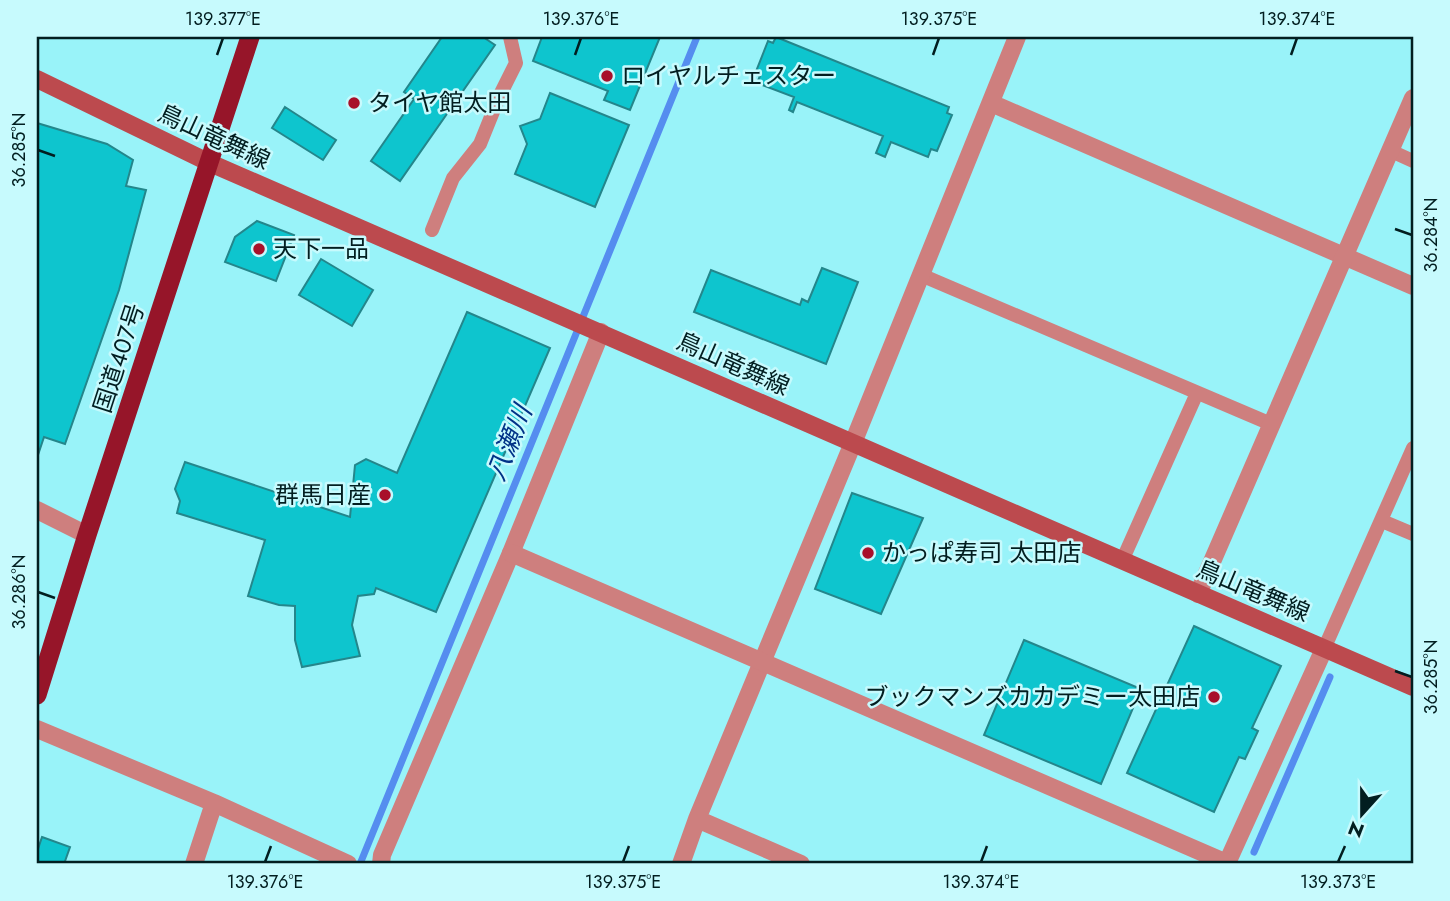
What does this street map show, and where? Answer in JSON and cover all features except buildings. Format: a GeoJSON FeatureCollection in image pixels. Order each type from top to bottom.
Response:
{"type":"FeatureCollection","features":[{"type":"Feature","properties":{"kind":"highway","name":"国道407号"},"geometry":{"type":"LineString","coordinates":[[37,695],[250,37]]}},
{"type":"Feature","properties":{"kind":"main road","name":"鳥山竜舞線"},"geometry":{"type":"LineString","coordinates":[[37,79],[209,163],[1413,687]]}},
{"type":"Feature","properties":{"kind":"street"},"geometry":{"type":"LineString","coordinates":[[681,864],[697,819],[1017,37]]}},
{"type":"Feature","properties":{"kind":"street"},"geometry":{"type":"LineString","coordinates":[[1198,594],[1413,98]]}},
{"type":"Feature","properties":{"kind":"street"},"geometry":{"type":"LineString","coordinates":[[991,103],[1413,286]]}},
{"type":"Feature","properties":{"kind":"street"},"geometry":{"type":"LineString","coordinates":[[381,864],[382,855],[511,553],[598,331]]}},
{"type":"Feature","properties":{"kind":"street"},"geometry":{"type":"LineString","coordinates":[[37,509],[87,535]]}},
{"type":"Feature","properties":{"kind":"street"},"geometry":{"type":"LineString","coordinates":[[511,553],[1228,864],[1324,649]]}},
{"type":"Feature","properties":{"kind":"street"},"geometry":{"type":"LineString","coordinates":[[37,729],[214,803],[348,864]]}},
{"type":"Feature","properties":{"kind":"street"},"geometry":{"type":"LineString","coordinates":[[194,864],[214,803]]}},
{"type":"Feature","properties":{"kind":"street"},"geometry":{"type":"LineString","coordinates":[[697,819],[801,864]]}},
{"type":"Feature","properties":{"kind":"lane"},"geometry":{"type":"LineString","coordinates":[[432,230],[453,178],[480,144],[516,63],[510,37]]}},
{"type":"Feature","properties":{"kind":"lane"},"geometry":{"type":"LineString","coordinates":[[1391,151],[1413,161]]}},
{"type":"Feature","properties":{"kind":"lane"},"geometry":{"type":"LineString","coordinates":[[921,275],[1271,424]]}},
{"type":"Feature","properties":{"kind":"lane"},"geometry":{"type":"LineString","coordinates":[[1122,561],[1197,393]]}},
{"type":"Feature","properties":{"kind":"lane"},"geometry":{"type":"LineString","coordinates":[[1324,649],[1413,449]]}},
{"type":"Feature","properties":{"kind":"lane"},"geometry":{"type":"LineString","coordinates":[[1381,521],[1413,534]]}},
{"type":"Feature","properties":{"kind":"waterway","name":"八瀬川"},"geometry":{"type":"LineString","coordinates":[[360,864],[697,37]]}},
{"type":"Feature","properties":{"kind":"waterway"},"geometry":{"type":"LineString","coordinates":[[1254,852],[1330,677]]}},
{"type":"Feature","properties":{"kind":"place","name":"ロイヤルチェスター"},"geometry":{"type":"Point","coordinates":[607,76]}},
{"type":"Feature","properties":{"kind":"place","name":"タイヤ館太田"},"geometry":{"type":"Point","coordinates":[354,103]}},
{"type":"Feature","properties":{"kind":"place","name":"天下一品"},"geometry":{"type":"Point","coordinates":[259,249]}},
{"type":"Feature","properties":{"kind":"place","name":"群馬日産"},"geometry":{"type":"Point","coordinates":[385,495]}},
{"type":"Feature","properties":{"kind":"place","name":"かっぱ寿司 太田店"},"geometry":{"type":"Point","coordinates":[868,553]}},
{"type":"Feature","properties":{"kind":"place","name":"ブックマンズカカデミー太田店"},"geometry":{"type":"Point","coordinates":[1214,697]}}]}
